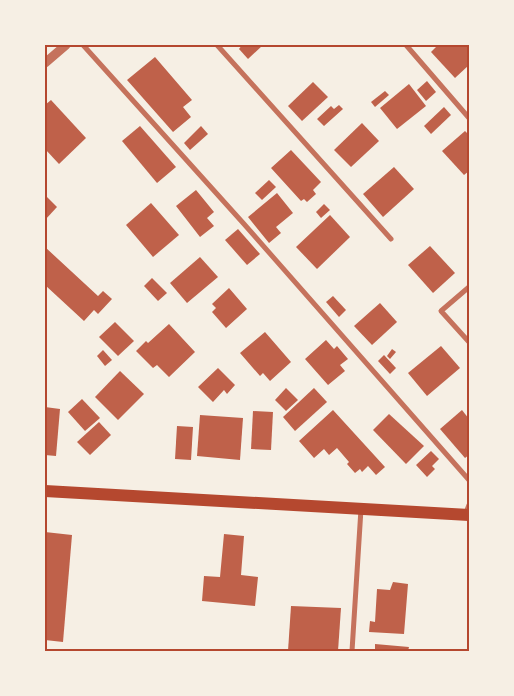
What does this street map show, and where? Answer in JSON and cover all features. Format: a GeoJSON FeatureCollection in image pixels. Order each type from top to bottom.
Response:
{"type":"FeatureCollection","features":[{"type":"Feature","properties":{"kind":"main road"},"geometry":{"type":"LineString","coordinates":[[45,491],[361,509],[468,512]]}},
{"type":"Feature","properties":{"kind":"street"},"geometry":{"type":"LineString","coordinates":[[45,63],[66,45]]}},
{"type":"Feature","properties":{"kind":"street"},"geometry":{"type":"LineString","coordinates":[[83,45],[244,224],[469,480]]}},
{"type":"Feature","properties":{"kind":"street"},"geometry":{"type":"LineString","coordinates":[[217,45],[392,239]]}},
{"type":"Feature","properties":{"kind":"street"},"geometry":{"type":"LineString","coordinates":[[406,45],[469,118]]}},
{"type":"Feature","properties":{"kind":"street"},"geometry":{"type":"LineString","coordinates":[[469,287],[441,311],[469,342]]}},
{"type":"Feature","properties":{"kind":"street"},"geometry":{"type":"LineString","coordinates":[[352,651],[361,509]]}},
{"type":"Feature","properties":{"kind":"building"},"geometry":{"type":"Polygon","coordinates":[[[242,45],[263,45],[248,59],[239,49],[242,45]]]}},
{"type":"Feature","properties":{"kind":"building"},"geometry":{"type":"Polygon","coordinates":[[[438,45],[469,45],[469,65],[455,78],[431,52],[438,45]]]}},
{"type":"Feature","properties":{"kind":"building"},"geometry":{"type":"Polygon","coordinates":[[[155,57],[192,100],[183,107],[191,117],[173,132],[127,80],[155,57]]]}},
{"type":"Feature","properties":{"kind":"building"},"geometry":{"type":"Polygon","coordinates":[[[427,81],[436,92],[426,101],[417,90],[427,81]]]}},
{"type":"Feature","properties":{"kind":"building"},"geometry":{"type":"Polygon","coordinates":[[[313,82],[328,97],[302,121],[288,106],[313,82]]]}},
{"type":"Feature","properties":{"kind":"building"},"geometry":{"type":"Polygon","coordinates":[[[409,84],[426,106],[397,129],[380,108],[409,84]]]}},
{"type":"Feature","properties":{"kind":"building"},"geometry":{"type":"Polygon","coordinates":[[[385,91],[389,95],[375,107],[371,102],[385,91]]]}},
{"type":"Feature","properties":{"kind":"building"},"geometry":{"type":"Polygon","coordinates":[[[51,100],[86,138],[59,164],[45,149],[45,105],[51,100]]]}},
{"type":"Feature","properties":{"kind":"building"},"geometry":{"type":"Polygon","coordinates":[[[339,105],[343,109],[324,126],[317,119],[331,106],[334,109],[339,105]]]}},
{"type":"Feature","properties":{"kind":"building"},"geometry":{"type":"Polygon","coordinates":[[[444,107],[451,115],[431,134],[424,126],[444,107]]]}},
{"type":"Feature","properties":{"kind":"building"},"geometry":{"type":"Polygon","coordinates":[[[362,123],[379,141],[351,167],[334,150],[362,123]]]}},
{"type":"Feature","properties":{"kind":"building"},"geometry":{"type":"Polygon","coordinates":[[[140,126],[176,167],[157,183],[122,141],[140,126]]]}},
{"type":"Feature","properties":{"kind":"building"},"geometry":{"type":"Polygon","coordinates":[[[201,126],[208,134],[190,150],[184,143],[201,126]]]}},
{"type":"Feature","properties":{"kind":"building"},"geometry":{"type":"Polygon","coordinates":[[[465,131],[469,135],[469,171],[464,175],[442,151],[465,131]]]}},
{"type":"Feature","properties":{"kind":"building"},"geometry":{"type":"Polygon","coordinates":[[[291,150],[321,182],[313,190],[316,194],[307,202],[304,199],[301,201],[271,168],[291,150]]]}},
{"type":"Feature","properties":{"kind":"building"},"geometry":{"type":"Polygon","coordinates":[[[394,167],[414,189],[383,217],[363,194],[394,167]]]}},
{"type":"Feature","properties":{"kind":"building"},"geometry":{"type":"Polygon","coordinates":[[[269,180],[276,187],[262,200],[255,193],[269,180]]]}},
{"type":"Feature","properties":{"kind":"building"},"geometry":{"type":"Polygon","coordinates":[[[196,190],[214,212],[207,218],[214,226],[200,237],[176,206],[196,190]]]}},
{"type":"Feature","properties":{"kind":"building"},"geometry":{"type":"Polygon","coordinates":[[[277,193],[293,213],[276,227],[281,233],[269,243],[248,217],[277,193]]]}},
{"type":"Feature","properties":{"kind":"building"},"geometry":{"type":"Polygon","coordinates":[[[45,195],[57,207],[45,220],[45,195]]]}},
{"type":"Feature","properties":{"kind":"building"},"geometry":{"type":"Polygon","coordinates":[[[151,203],[179,235],[153,257],[126,225],[151,203]]]}},
{"type":"Feature","properties":{"kind":"building"},"geometry":{"type":"Polygon","coordinates":[[[324,204],[330,210],[321,218],[316,212],[324,204]]]}},
{"type":"Feature","properties":{"kind":"building"},"geometry":{"type":"Polygon","coordinates":[[[330,215],[350,237],[317,269],[296,247],[330,215]]]}},
{"type":"Feature","properties":{"kind":"building"},"geometry":{"type":"Polygon","coordinates":[[[238,229],[260,254],[247,265],[225,240],[238,229]]]}},
{"type":"Feature","properties":{"kind":"building"},"geometry":{"type":"Polygon","coordinates":[[[430,246],[455,273],[433,293],[408,265],[430,246]]]}},
{"type":"Feature","properties":{"kind":"building"},"geometry":{"type":"Polygon","coordinates":[[[45,247],[98,296],[103,291],[112,299],[98,314],[94,310],[84,321],[45,285],[45,247]]]}},
{"type":"Feature","properties":{"kind":"building"},"geometry":{"type":"Polygon","coordinates":[[[200,257],[218,277],[187,303],[170,283],[200,257]]]}},
{"type":"Feature","properties":{"kind":"building"},"geometry":{"type":"Polygon","coordinates":[[[152,278],[167,293],[158,301],[144,286],[152,278]]]}},
{"type":"Feature","properties":{"kind":"building"},"geometry":{"type":"Polygon","coordinates":[[[229,288],[247,309],[226,328],[212,312],[216,308],[212,304],[229,288]]]}},
{"type":"Feature","properties":{"kind":"building"},"geometry":{"type":"Polygon","coordinates":[[[333,296],[346,310],[339,317],[326,302],[333,296]]]}},
{"type":"Feature","properties":{"kind":"building"},"geometry":{"type":"Polygon","coordinates":[[[380,303],[397,322],[372,345],[354,326],[380,303]]]}},
{"type":"Feature","properties":{"kind":"building"},"geometry":{"type":"Polygon","coordinates":[[[115,322],[134,341],[118,356],[99,337],[115,322]]]}},
{"type":"Feature","properties":{"kind":"building"},"geometry":{"type":"Polygon","coordinates":[[[169,324],[195,352],[169,377],[157,365],[153,368],[136,351],[169,324]]]}},
{"type":"Feature","properties":{"kind":"building"},"geometry":{"type":"Polygon","coordinates":[[[265,332],[291,362],[270,381],[263,373],[260,376],[240,353],[265,332]]]}},
{"type":"Feature","properties":{"kind":"building"},"geometry":{"type":"Polygon","coordinates":[[[326,340],[334,349],[337,346],[348,359],[340,365],[345,371],[328,385],[305,359],[326,340]]]}},
{"type":"Feature","properties":{"kind":"building"},"geometry":{"type":"Polygon","coordinates":[[[441,346],[460,368],[427,396],[408,373],[441,346]]]}},
{"type":"Feature","properties":{"kind":"building"},"geometry":{"type":"Polygon","coordinates":[[[392,349],[396,352],[390,359],[387,356],[392,349]]]}},
{"type":"Feature","properties":{"kind":"building"},"geometry":{"type":"Polygon","coordinates":[[[103,350],[112,360],[105,366],[97,356],[103,350]]]}},
{"type":"Feature","properties":{"kind":"building"},"geometry":{"type":"Polygon","coordinates":[[[384,355],[396,368],[390,374],[378,361],[384,355]]]}},
{"type":"Feature","properties":{"kind":"building"},"geometry":{"type":"Polygon","coordinates":[[[218,368],[235,385],[227,394],[224,390],[213,402],[198,387],[218,368]]]}},
{"type":"Feature","properties":{"kind":"building"},"geometry":{"type":"Polygon","coordinates":[[[120,371],[144,394],[118,420],[95,397],[120,371]]]}},
{"type":"Feature","properties":{"kind":"building"},"geometry":{"type":"Polygon","coordinates":[[[286,388],[298,400],[286,411],[275,400],[286,388]]]}},
{"type":"Feature","properties":{"kind":"building"},"geometry":{"type":"Polygon","coordinates":[[[314,388],[327,402],[295,431],[283,417],[314,388]]]}},
{"type":"Feature","properties":{"kind":"building"},"geometry":{"type":"Polygon","coordinates":[[[82,399],[100,418],[85,431],[68,412],[82,399]]]}},
{"type":"Feature","properties":{"kind":"building"},"geometry":{"type":"Polygon","coordinates":[[[45,407],[60,409],[56,456],[45,455],[45,407]]]}},
{"type":"Feature","properties":{"kind":"building"},"geometry":{"type":"Polygon","coordinates":[[[333,410],[385,467],[376,475],[368,466],[362,472],[360,469],[355,473],[347,464],[349,462],[337,448],[329,455],[324,449],[314,458],[299,441],[333,410]]]}},
{"type":"Feature","properties":{"kind":"building"},"geometry":{"type":"Polygon","coordinates":[[[462,410],[469,419],[469,455],[465,458],[440,429],[462,410]]]}},
{"type":"Feature","properties":{"kind":"building"},"geometry":{"type":"Polygon","coordinates":[[[253,411],[273,412],[271,450],[251,449],[253,411]]]}},
{"type":"Feature","properties":{"kind":"building"},"geometry":{"type":"Polygon","coordinates":[[[389,414],[424,446],[406,464],[373,430],[389,414]]]}},
{"type":"Feature","properties":{"kind":"building"},"geometry":{"type":"Polygon","coordinates":[[[200,415],[243,418],[240,460],[197,456],[200,415]]]}},
{"type":"Feature","properties":{"kind":"building"},"geometry":{"type":"Polygon","coordinates":[[[99,422],[111,435],[90,455],[77,442],[99,422]]]}},
{"type":"Feature","properties":{"kind":"building"},"geometry":{"type":"Polygon","coordinates":[[[177,426],[193,427],[191,460],[175,459],[177,426]]]}},
{"type":"Feature","properties":{"kind":"building"},"geometry":{"type":"Polygon","coordinates":[[[431,451],[439,459],[432,466],[435,469],[427,477],[416,465],[431,451]]]}},
{"type":"Feature","properties":{"kind":"building"},"geometry":{"type":"Polygon","coordinates":[[[45,532],[72,535],[63,642],[45,640],[45,532]]]}},
{"type":"Feature","properties":{"kind":"building"},"geometry":{"type":"Polygon","coordinates":[[[224,534],[244,536],[241,575],[258,577],[255,606],[202,601],[204,576],[220,577],[224,534]]]}},
{"type":"Feature","properties":{"kind":"building"},"geometry":{"type":"Polygon","coordinates":[[[393,582],[408,584],[404,634],[369,632],[370,621],[375,622],[377,589],[390,590],[393,582]]]}},
{"type":"Feature","properties":{"kind":"building"},"geometry":{"type":"Polygon","coordinates":[[[291,606],[341,608],[338,651],[288,651],[291,606]]]}},
{"type":"Feature","properties":{"kind":"building"},"geometry":{"type":"Polygon","coordinates":[[[375,644],[409,647],[408,651],[375,651],[375,644]]]}}]}
